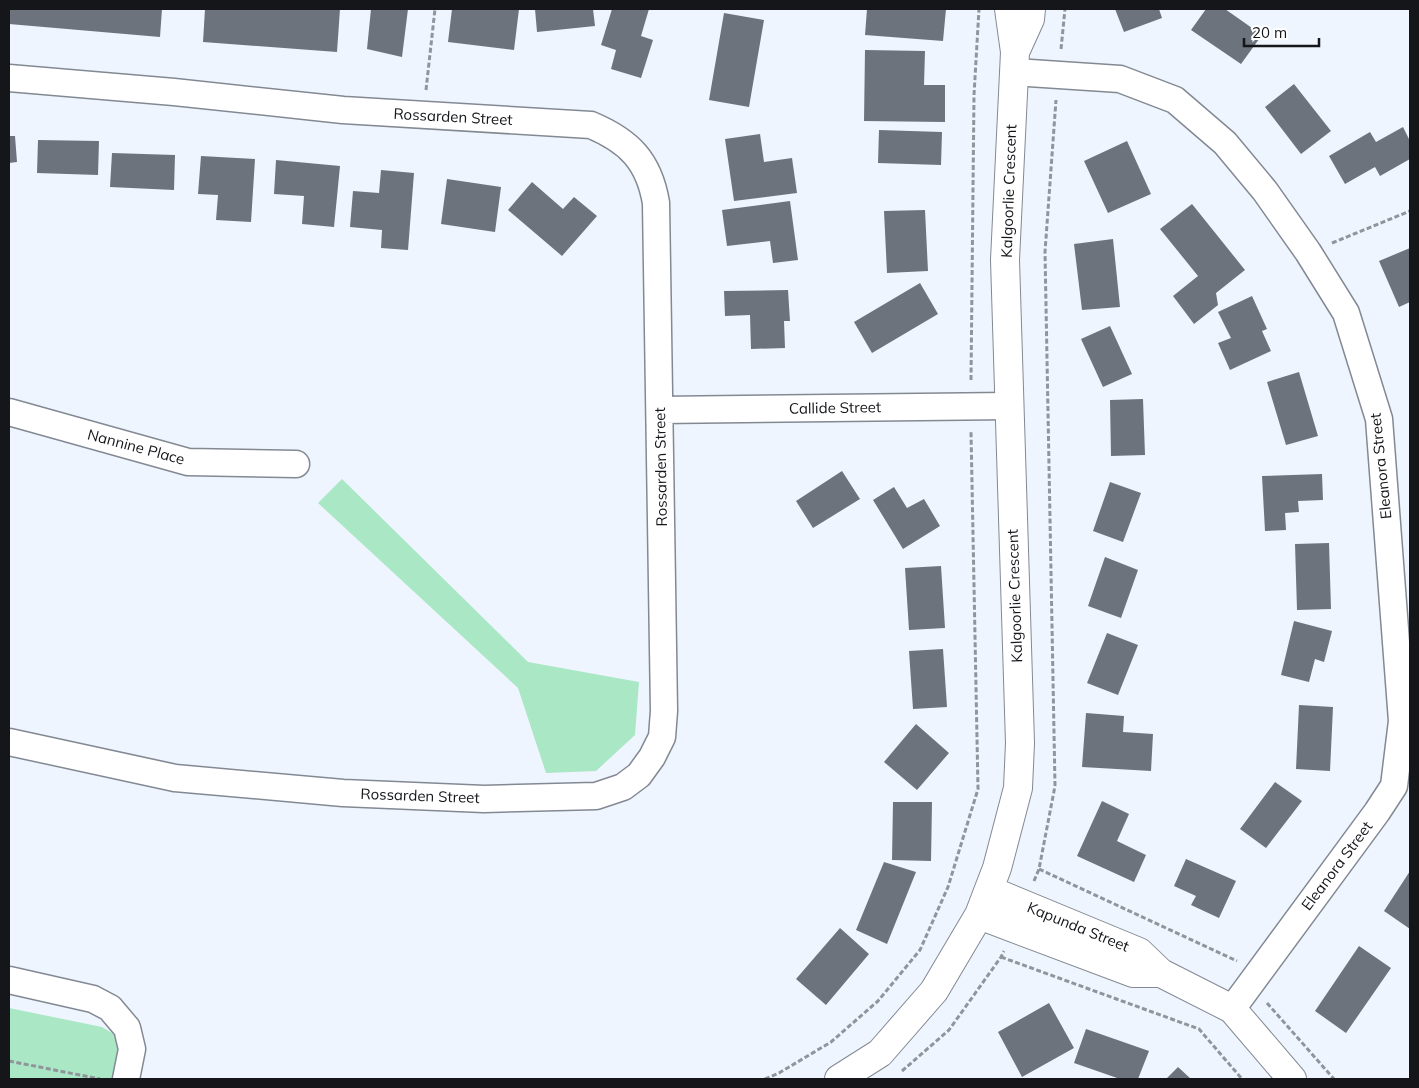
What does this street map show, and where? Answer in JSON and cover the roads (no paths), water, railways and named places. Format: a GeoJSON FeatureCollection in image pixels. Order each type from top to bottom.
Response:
{"type":"FeatureCollection","features":[{"type":"Feature","properties":{"kind":"street","name":"Kalgoorlie Crescent"},"geometry":{"type":"LineString","coordinates":[[839,1079],[880,1053],[934,991],[984,903],[997,868],[1018,788],[1020,743],[1005,260],[1014,62],[1009,9]]}},
{"type":"Feature","properties":{"kind":"street","name":"Kalgoorlie Crescent"},"geometry":{"type":"LineString","coordinates":[[1014,62],[1030,19],[1031,9]]}},
{"type":"Feature","properties":{"kind":"street","name":"Eleanora Street"},"geometry":{"type":"LineString","coordinates":[[1014,62],[1058,76],[1120,79],[1175,100],[1225,143],[1265,191],[1308,252],[1346,313],[1379,419],[1402,721],[1402,789],[1377,812],[1232,1009]]}},
{"type":"Feature","properties":{"kind":"street","name":"Rossarden Street"},"geometry":{"type":"LineString","coordinates":[[9,78],[174,92],[343,110],[590,125],[608,132],[637,154],[653,186],[656,203],[664,711],[662,737],[652,757],[639,775],[623,787],[596,796],[484,799],[343,793],[175,778],[9,742]]}},
{"type":"Feature","properties":{"kind":"street","name":"Callide Street"},"geometry":{"type":"LineString","coordinates":[[660,410],[1009,406]]}},
{"type":"Feature","properties":{"kind":"street","name":"Nannine Place"},"geometry":{"type":"LineString","coordinates":[[9,412],[188,462],[296,464]]}},
{"type":"Feature","properties":{"kind":"street","name":"Kapunda Street"},"geometry":{"type":"LineString","coordinates":[[984,903],[1139,952],[1160,973],[1232,1009],[1292,1079]]}},
{"type":"Feature","properties":{"kind":"street"},"geometry":{"type":"LineString","coordinates":[[9,980],[92,999],[110,1008],[127,1028],[132,1050],[126,1079]]}}]}
